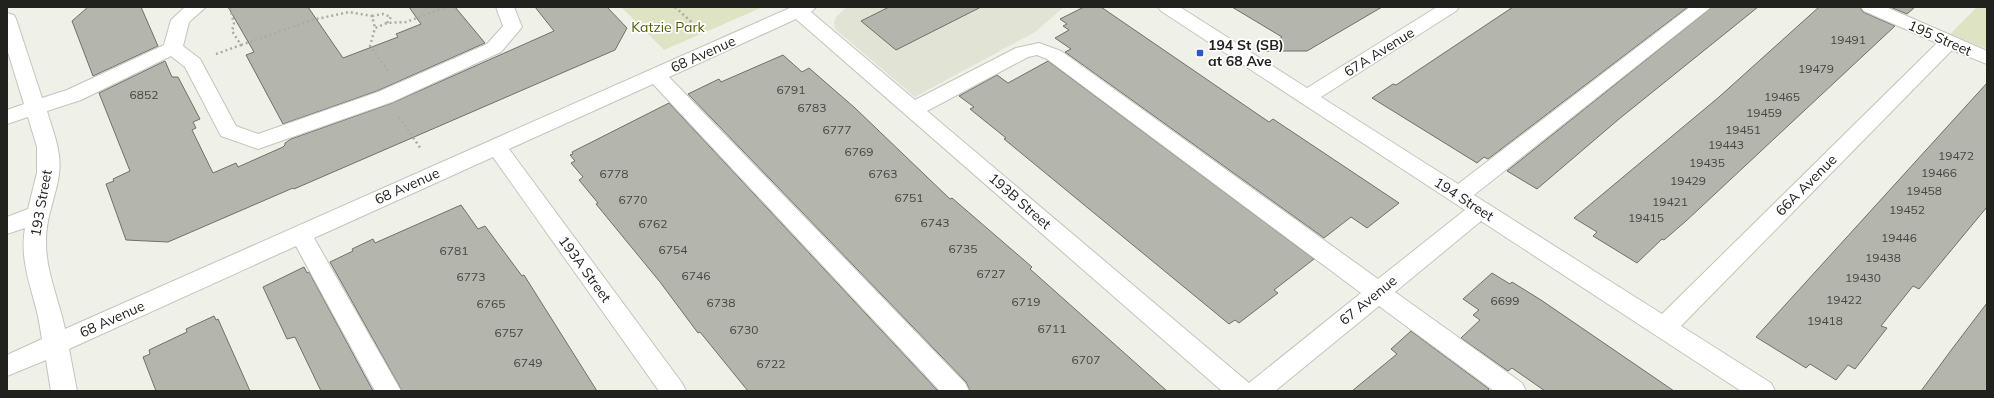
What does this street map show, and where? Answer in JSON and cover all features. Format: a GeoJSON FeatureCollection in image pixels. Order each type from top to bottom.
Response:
{"type":"FeatureCollection","features":[{"type":"Feature","properties":{"kind":"street"},"geometry":{"type":"LineString","coordinates":[[173,48],[180,20],[197,7]]}},
{"type":"Feature","properties":{"kind":"street"},"geometry":{"type":"LineString","coordinates":[[173,48],[193,63],[228,131],[258,142],[393,93],[494,48],[513,27],[505,7]]}},
{"type":"Feature","properties":{"kind":"street","name":"67A Avenue"},"geometry":{"type":"LineString","coordinates":[[1307,97],[1450,7]]}},
{"type":"Feature","properties":{"kind":"street"},"geometry":{"type":"LineString","coordinates":[[1459,195],[1702,7]]}},
{"type":"Feature","properties":{"kind":"street","name":"195 Street"},"geometry":{"type":"LineString","coordinates":[[1870,7],[1987,58]]}},
{"type":"Feature","properties":{"kind":"street","name":"68 Avenue"},"geometry":{"type":"LineString","coordinates":[[7,366],[803,9]]}},
{"type":"Feature","properties":{"kind":"street","name":"193B Street"},"geometry":{"type":"LineString","coordinates":[[803,9],[914,110],[1240,391]]}},
{"type":"Feature","properties":{"kind":"street","name":"194 Street"},"geometry":{"type":"LineString","coordinates":[[1181,10],[1307,97],[1762,391]]}},
{"type":"Feature","properties":{"kind":"street","name":"193 Street"},"geometry":{"type":"LineString","coordinates":[[7,19],[34,108],[48,147],[48,173],[38,214],[34,241],[35,261],[49,310],[64,391]]}},
{"type":"Feature","properties":{"kind":"street","name":"66A Avenue"},"geometry":{"type":"LineString","coordinates":[[1664,328],[1948,42]]}},
{"type":"Feature","properties":{"kind":"street"},"geometry":{"type":"LineString","coordinates":[[7,117],[74,95],[173,48]]}},
{"type":"Feature","properties":{"kind":"street"},"geometry":{"type":"LineString","coordinates":[[914,110],[1023,52],[1039,49],[1054,55],[1342,268],[1378,292],[1513,391]]}},
{"type":"Feature","properties":{"kind":"street"},"geometry":{"type":"LineString","coordinates":[[656,75],[956,391]]}},
{"type":"Feature","properties":{"kind":"street","name":"193A Street"},"geometry":{"type":"LineString","coordinates":[[496,146],[674,391]]}},
{"type":"Feature","properties":{"kind":"street","name":"67 Avenue"},"geometry":{"type":"LineString","coordinates":[[1256,391],[1481,210]]}},
{"type":"Feature","properties":{"kind":"street"},"geometry":{"type":"LineString","coordinates":[[7,226],[38,214]]}},
{"type":"Feature","properties":{"kind":"street"},"geometry":{"type":"LineString","coordinates":[[301,234],[388,391]]}},
{"type":"Feature","properties":{"kind":"path"},"geometry":{"type":"LineString","coordinates":[[230,7],[234,24],[232,31],[241,45]]}},
{"type":"Feature","properties":{"kind":"path"},"geometry":{"type":"LineString","coordinates":[[375,28],[388,23],[406,22],[446,7]]}},
{"type":"Feature","properties":{"kind":"path"},"geometry":{"type":"LineString","coordinates":[[675,7],[698,28]]}},
{"type":"Feature","properties":{"kind":"path"},"geometry":{"type":"LineString","coordinates":[[193,63],[312,20],[349,12],[372,16],[383,14],[390,17],[388,23]]}},
{"type":"Feature","properties":{"kind":"path"},"geometry":{"type":"LineString","coordinates":[[372,16],[375,28],[370,46],[421,149]]}},
{"type":"Feature","properties":{"kind":"shaded area"},"geometry":{"type":"Polygon","coordinates":[[[847,7],[1064,7],[1035,32],[915,97],[835,29],[834,23],[836,17],[847,7]]]}},
{"type":"Feature","properties":{"kind":"green space","name":"Katzie Park"},"geometry":{"type":"Polygon","coordinates":[[[621,7],[763,7],[664,50],[621,7]]]}},
{"type":"Feature","properties":{"kind":"green space"},"geometry":{"type":"Polygon","coordinates":[[[1977,7],[1987,7],[1987,49],[1950,34],[1977,7]]]}},
{"type":"Feature","properties":{"kind":"building"},"geometry":{"type":"Polygon","coordinates":[[[88,7],[141,7],[158,46],[93,76],[72,21],[88,7]]]}},
{"type":"Feature","properties":{"kind":"building"},"geometry":{"type":"Polygon","coordinates":[[[228,7],[308,7],[343,58],[398,37],[396,34],[421,24],[409,7],[455,7],[485,43],[377,91],[283,124],[246,55],[254,52],[228,7]]]}},
{"type":"Feature","properties":{"kind":"building"},"geometry":{"type":"Polygon","coordinates":[[[535,7],[607,7],[627,28],[615,50],[294,189],[293,188],[168,242],[126,240],[106,184],[130,171],[99,93],[165,61],[172,77],[178,77],[200,119],[193,122],[196,128],[192,130],[213,173],[236,163],[238,167],[283,147],[285,143],[291,139],[392,103],[554,31],[535,7]]]}},
{"type":"Feature","properties":{"kind":"building"},"geometry":{"type":"Polygon","coordinates":[[[889,7],[981,7],[896,50],[861,21],[889,7]]]}},
{"type":"Feature","properties":{"kind":"building"},"geometry":{"type":"Polygon","coordinates":[[[1084,7],[1101,7],[1269,122],[1273,119],[1399,203],[1367,228],[1351,217],[1324,238],[1065,52],[1071,49],[1055,38],[1069,30],[1063,26],[1067,24],[1060,19],[1084,7]]]}},
{"type":"Feature","properties":{"kind":"building"},"geometry":{"type":"Polygon","coordinates":[[[1232,7],[1382,7],[1307,51],[1263,51],[1282,37],[1232,7]]]}},
{"type":"Feature","properties":{"kind":"building"},"geometry":{"type":"Polygon","coordinates":[[[1513,7],[1688,7],[1488,159],[1484,157],[1477,163],[1372,98],[1393,84],[1396,85],[1513,7]]]}},
{"type":"Feature","properties":{"kind":"building"},"geometry":{"type":"Polygon","coordinates":[[[1712,7],[1758,7],[1619,119],[1537,189],[1507,171],[1712,7]]]}},
{"type":"Feature","properties":{"kind":"building"},"geometry":{"type":"Polygon","coordinates":[[[1819,7],[1860,7],[1863,12],[1895,26],[1686,221],[1664,240],[1662,239],[1637,263],[1593,236],[1597,232],[1574,218],[1719,97],[1819,7]]]}},
{"type":"Feature","properties":{"kind":"building"},"geometry":{"type":"Polygon","coordinates":[[[1890,7],[1915,7],[1907,14],[1890,7]]]}},
{"type":"Feature","properties":{"kind":"building"},"geometry":{"type":"Polygon","coordinates":[[[783,55],[802,72],[809,68],[855,108],[950,199],[952,198],[1032,267],[1030,269],[1167,391],[970,391],[966,382],[688,94],[719,79],[721,82],[783,55]]]}},
{"type":"Feature","properties":{"kind":"building"},"geometry":{"type":"Polygon","coordinates":[[[1048,61],[1314,259],[1274,290],[1278,293],[1239,323],[1235,320],[1229,324],[1004,139],[1006,138],[970,109],[974,107],[959,96],[997,75],[1008,83],[1048,61]]]}},
{"type":"Feature","properties":{"kind":"building"},"geometry":{"type":"Polygon","coordinates":[[[1987,83],[1987,207],[1919,289],[1913,286],[1881,326],[1887,328],[1855,369],[1848,365],[1836,380],[1810,364],[1806,368],[1756,337],[1987,83]]]}},
{"type":"Feature","properties":{"kind":"building"},"geometry":{"type":"Polygon","coordinates":[[[669,103],[938,391],[748,391],[700,332],[698,333],[660,282],[596,204],[598,203],[579,180],[583,177],[571,163],[575,161],[570,155],[573,154],[572,152],[669,103]]]}},
{"type":"Feature","properties":{"kind":"building"},"geometry":{"type":"Polygon","coordinates":[[[461,205],[478,229],[485,226],[522,276],[524,275],[597,391],[402,391],[330,262],[373,239],[375,243],[461,205]]]}},
{"type":"Feature","properties":{"kind":"building"},"geometry":{"type":"Polygon","coordinates":[[[304,267],[307,273],[309,272],[373,391],[321,391],[295,337],[287,339],[263,287],[304,267]]]}},
{"type":"Feature","properties":{"kind":"building"},"geometry":{"type":"Polygon","coordinates":[[[1492,273],[1510,284],[1512,282],[1541,300],[1674,391],[1545,391],[1512,368],[1508,371],[1461,338],[1480,320],[1473,315],[1479,310],[1463,299],[1492,273]]]}},
{"type":"Feature","properties":{"kind":"building"},"geometry":{"type":"Polygon","coordinates":[[[1987,303],[1987,391],[1921,391],[1952,349],[1987,303]]]}},
{"type":"Feature","properties":{"kind":"building"},"geometry":{"type":"Polygon","coordinates":[[[214,316],[216,320],[218,319],[250,391],[156,391],[143,357],[150,354],[149,350],[187,332],[186,329],[214,316]]]}},
{"type":"Feature","properties":{"kind":"building"},"geometry":{"type":"Polygon","coordinates":[[[1411,331],[1489,389],[1487,391],[1352,391],[1397,354],[1391,349],[1411,331]]]}},
{"type":"Feature","properties":{"kind":"place","name":"194 St (SB) at 68 Ave"},"geometry":{"type":"Point","coordinates":[1200,53]}}]}
